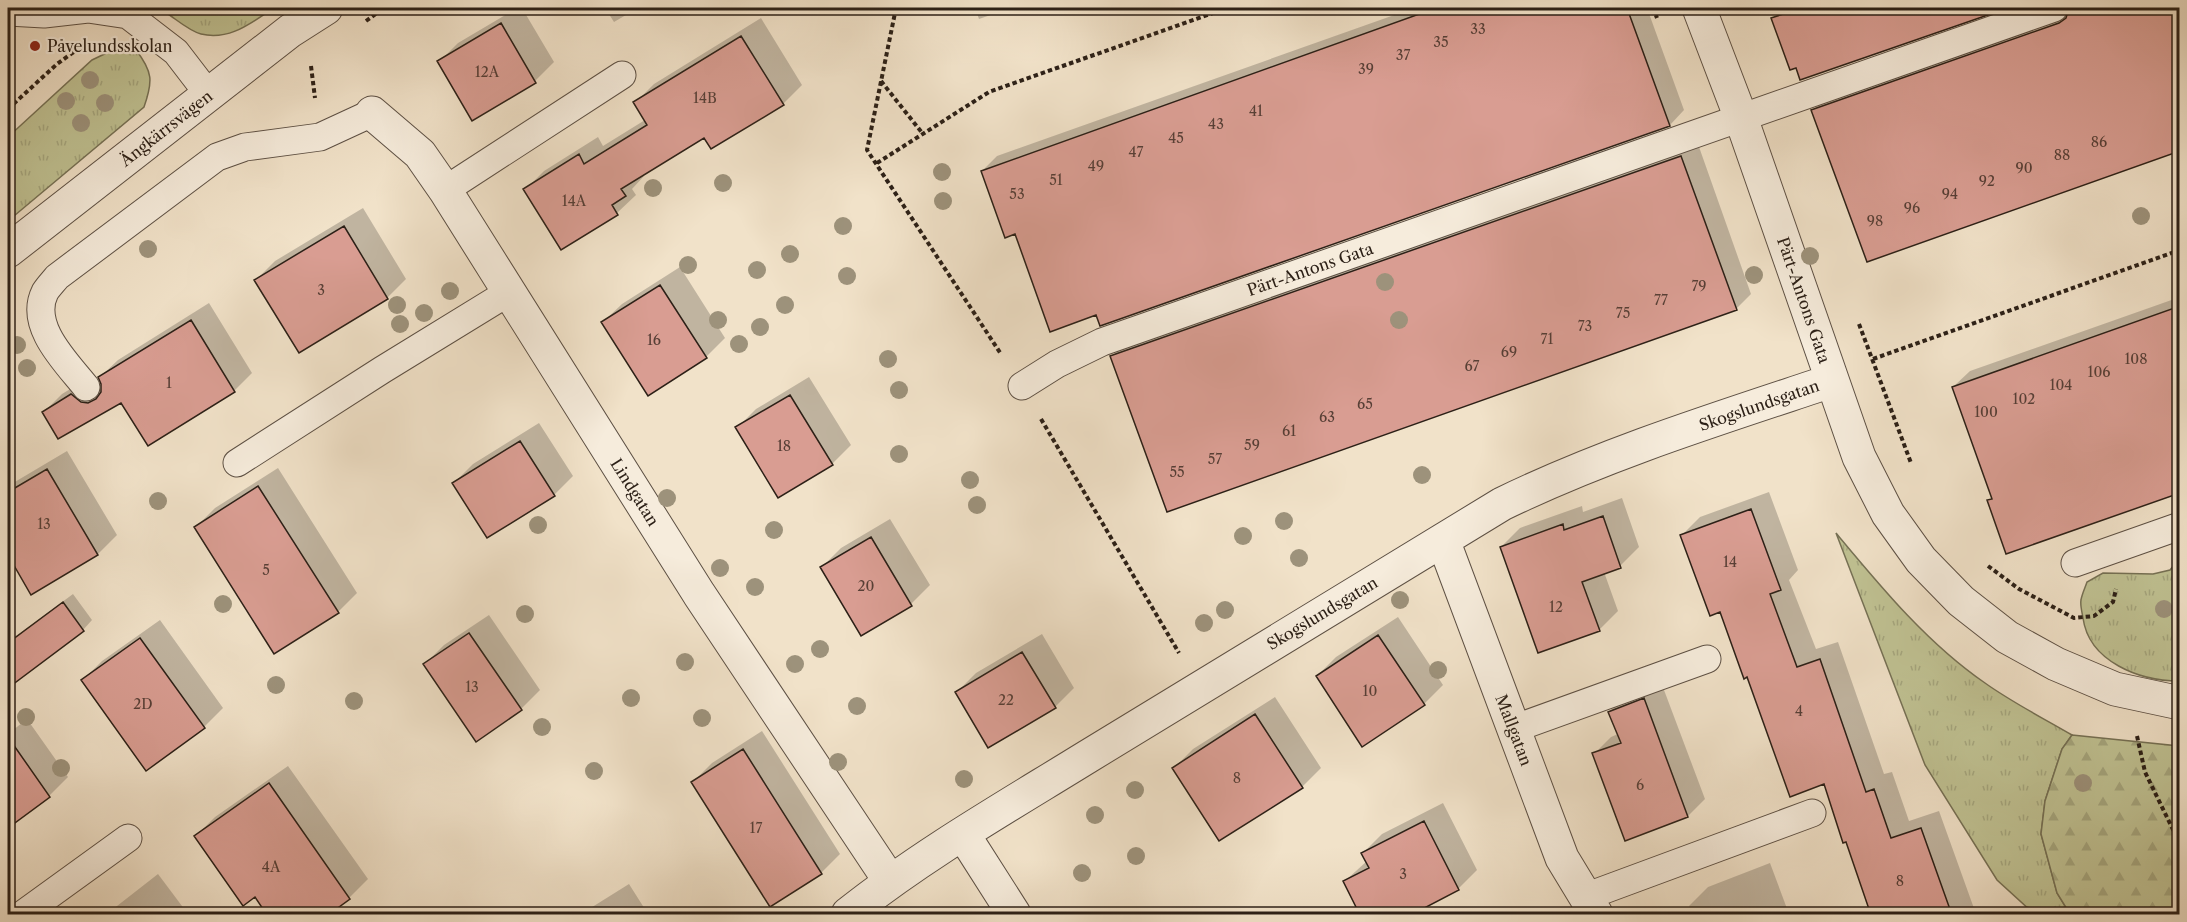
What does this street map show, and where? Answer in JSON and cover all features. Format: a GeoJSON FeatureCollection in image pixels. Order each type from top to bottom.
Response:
{"type":"FeatureCollection","features":[{"type":"Feature","properties":{"kind":"street","name":"Ängkärrsvägen"},"geometry":{"type":"LineString","coordinates":[[8,251],[290,31],[326,8]]}},
{"type":"Feature","properties":{"kind":"street","name":"Pärt-Antons Gata"},"geometry":{"type":"LineString","coordinates":[[1699,8],[1741,118],[1859,458],[1888,514],[1921,560],[1961,601],[2007,638],[2056,664],[2115,688],[2180,703]]}},
{"type":"Feature","properties":{"kind":"street","name":"Lindgatan"},"geometry":{"type":"LineString","coordinates":[[372,113],[420,154],[445,190],[699,594],[890,881]]}},
{"type":"Feature","properties":{"kind":"street","name":"Skogslundsgatan"},"geometry":{"type":"LineString","coordinates":[[848,915],[890,881],[963,834],[1502,504],[1549,481],[1605,458],[1831,381]]}},
{"type":"Feature","properties":{"kind":"street","name":"Mallgatan"},"geometry":{"type":"LineString","coordinates":[[1443,540],[1562,858],[1591,906]]}},
{"type":"Feature","properties":{"kind":"street"},"geometry":{"type":"LineString","coordinates":[[963,834],[1014,915]]}},
{"type":"Feature","properties":{"kind":"lane","name":"Pärt-Antons Gata"},"geometry":{"type":"LineString","coordinates":[[1022,386],[1057,364],[1102,342],[2054,8]]}},
{"type":"Feature","properties":{"kind":"lane"},"geometry":{"type":"LineString","coordinates":[[8,12],[44,14],[88,9],[128,15],[176,52],[209,94]]}},
{"type":"Feature","properties":{"kind":"lane"},"geometry":{"type":"LineString","coordinates":[[445,190],[622,75]]}},
{"type":"Feature","properties":{"kind":"lane"},"geometry":{"type":"LineString","coordinates":[[86,387],[48,336],[42,320],[41,304],[46,290],[57,277],[217,157],[245,147],[320,137],[372,113]]}},
{"type":"Feature","properties":{"kind":"lane"},"geometry":{"type":"LineString","coordinates":[[237,463],[509,292]]}},
{"type":"Feature","properties":{"kind":"lane"},"geometry":{"type":"LineString","coordinates":[[2075,563],[2180,526]]}},
{"type":"Feature","properties":{"kind":"lane"},"geometry":{"type":"LineString","coordinates":[[1513,729],[1707,659]]}},
{"type":"Feature","properties":{"kind":"lane"},"geometry":{"type":"LineString","coordinates":[[1591,906],[1812,813]]}},
{"type":"Feature","properties":{"kind":"lane"},"geometry":{"type":"LineString","coordinates":[[23,915],[128,838]]}},
{"type":"Feature","properties":{"kind":"path"},"geometry":{"type":"LineString","coordinates":[[877,163],[989,92],[1227,8]]}},
{"type":"Feature","properties":{"kind":"path"},"geometry":{"type":"LineString","coordinates":[[8,109],[57,64],[128,15]]}},
{"type":"Feature","properties":{"kind":"path"},"geometry":{"type":"LineString","coordinates":[[881,81],[923,134]]}},
{"type":"Feature","properties":{"kind":"path"},"geometry":{"type":"LineString","coordinates":[[1872,359],[2180,250]]}},
{"type":"Feature","properties":{"kind":"path"},"geometry":{"type":"LineString","coordinates":[[1856,315],[1913,468]]}},
{"type":"Feature","properties":{"kind":"path"},"geometry":{"type":"LineString","coordinates":[[1986,565],[2019,590],[2074,618],[2094,616],[2113,602],[2120,575],[2117,548]]}},
{"type":"Feature","properties":{"kind":"path"},"geometry":{"type":"LineString","coordinates":[[2126,691],[2145,772],[2180,844]]}},
{"type":"Feature","properties":{"kind":"green space"},"geometry":{"type":"Polygon","coordinates":[[[171,8],[274,8],[231,33],[212,35],[192,30],[165,12],[171,8]]]}},
{"type":"Feature","properties":{"kind":"green space"},"geometry":{"type":"Polygon","coordinates":[[[117,48],[136,50],[146,65],[150,83],[144,107],[8,221],[8,137],[92,60],[117,48]]]}},
{"type":"Feature","properties":{"kind":"green space"},"geometry":{"type":"Polygon","coordinates":[[[1836,533],[1888,594],[1944,650],[2017,704],[2072,735],[2062,749],[2045,801],[2041,834],[2057,893],[2070,914],[2042,914],[2031,911],[1997,880],[1925,765],[1836,533]]]}},
{"type":"Feature","properties":{"kind":"green space"},"geometry":{"type":"Polygon","coordinates":[[[2179,559],[2179,681],[2133,673],[2106,657],[2087,633],[2081,604],[2087,582],[2103,573],[2153,574],[2170,570],[2179,559]]]}},
{"type":"Feature","properties":{"kind":"green space"},"geometry":{"type":"Polygon","coordinates":[[[2072,735],[2179,746],[2179,914],[2070,914],[2057,893],[2041,834],[2045,801],[2062,749],[2072,735]]]}},
{"type":"Feature","properties":{"kind":"building"},"geometry":{"type":"Polygon","coordinates":[[[1436,8],[1627,8],[1670,126],[1100,326],[1096,315],[1050,332],[1015,234],[1005,238],[981,171],[1436,8]]]}},
{"type":"Feature","properties":{"kind":"building"},"geometry":{"type":"Polygon","coordinates":[[[1802,8],[2008,8],[1800,80],[1796,68],[1790,70],[1771,18],[1802,8]]]}},
{"type":"Feature","properties":{"kind":"building"},"geometry":{"type":"Polygon","coordinates":[[[2069,8],[2180,8],[2180,151],[1867,262],[1811,110],[2059,23],[2066,18],[2069,8]]]}},
{"type":"Feature","properties":{"kind":"building"},"geometry":{"type":"Polygon","coordinates":[[[501,23],[536,83],[472,121],[437,61],[501,23]]]}},
{"type":"Feature","properties":{"kind":"building"},"geometry":{"type":"Polygon","coordinates":[[[741,36],[784,105],[711,149],[704,138],[621,189],[626,196],[612,205],[618,215],[561,250],[523,189],[579,154],[584,164],[647,125],[633,102],[741,36]]]}},
{"type":"Feature","properties":{"kind":"building"},"geometry":{"type":"Polygon","coordinates":[[[1681,156],[1737,310],[1167,512],[1110,356],[1681,156]]]}},
{"type":"Feature","properties":{"kind":"building"},"geometry":{"type":"Polygon","coordinates":[[[344,226],[388,299],[299,353],[254,280],[344,226]]]}},
{"type":"Feature","properties":{"kind":"building"},"geometry":{"type":"Polygon","coordinates":[[[660,285],[707,358],[648,396],[601,322],[660,285]]]}},
{"type":"Feature","properties":{"kind":"building"},"geometry":{"type":"Polygon","coordinates":[[[2180,306],[2180,493],[2006,554],[1987,500],[1992,499],[1952,387],[2180,306]]]}},
{"type":"Feature","properties":{"kind":"building"},"geometry":{"type":"Polygon","coordinates":[[[191,320],[235,392],[148,446],[121,403],[58,439],[42,412],[71,394],[81,402],[88,403],[96,399],[101,392],[98,377],[191,320]]]}},
{"type":"Feature","properties":{"kind":"building"},"geometry":{"type":"Polygon","coordinates":[[[790,395],[833,465],[778,498],[735,427],[790,395]]]}},
{"type":"Feature","properties":{"kind":"building"},"geometry":{"type":"Polygon","coordinates":[[[520,441],[555,496],[487,538],[452,483],[520,441]]]}},
{"type":"Feature","properties":{"kind":"building"},"geometry":{"type":"Polygon","coordinates":[[[47,469],[98,555],[31,595],[8,555],[8,492],[47,469]]]}},
{"type":"Feature","properties":{"kind":"building"},"geometry":{"type":"Polygon","coordinates":[[[258,486],[339,613],[274,654],[194,527],[258,486]]]}},
{"type":"Feature","properties":{"kind":"building"},"geometry":{"type":"Polygon","coordinates":[[[1751,509],[1781,590],[1770,594],[1797,667],[1820,659],[1866,792],[1874,789],[1891,838],[1921,828],[1952,915],[1871,915],[1846,842],[1843,843],[1824,784],[1790,797],[1747,677],[1744,679],[1720,612],[1710,616],[1680,535],[1751,509]]]}},
{"type":"Feature","properties":{"kind":"building"},"geometry":{"type":"Polygon","coordinates":[[[1603,516],[1621,568],[1582,582],[1600,631],[1538,653],[1500,547],[1563,524],[1564,530],[1603,516]]]}},
{"type":"Feature","properties":{"kind":"building"},"geometry":{"type":"Polygon","coordinates":[[[871,537],[912,606],[861,636],[820,567],[871,537]]]}},
{"type":"Feature","properties":{"kind":"building"},"geometry":{"type":"Polygon","coordinates":[[[63,602],[84,631],[8,688],[8,643],[63,602]]]}},
{"type":"Feature","properties":{"kind":"building"},"geometry":{"type":"Polygon","coordinates":[[[469,633],[522,710],[476,742],[423,664],[469,633]]]}},
{"type":"Feature","properties":{"kind":"building"},"geometry":{"type":"Polygon","coordinates":[[[1378,635],[1425,705],[1362,747],[1316,676],[1378,635]]]}},
{"type":"Feature","properties":{"kind":"building"},"geometry":{"type":"Polygon","coordinates":[[[140,638],[205,728],[146,771],[81,680],[140,638]]]}},
{"type":"Feature","properties":{"kind":"building"},"geometry":{"type":"Polygon","coordinates":[[[1022,652],[1056,708],[988,748],[955,692],[1022,652]]]}},
{"type":"Feature","properties":{"kind":"building"},"geometry":{"type":"Polygon","coordinates":[[[1644,698],[1688,817],[1625,841],[1592,753],[1621,743],[1608,712],[1644,698]]]}},
{"type":"Feature","properties":{"kind":"building"},"geometry":{"type":"Polygon","coordinates":[[[1255,714],[1303,788],[1219,841],[1172,768],[1255,714]]]}},
{"type":"Feature","properties":{"kind":"building"},"geometry":{"type":"Polygon","coordinates":[[[8,737],[50,797],[8,828],[8,737]]]}},
{"type":"Feature","properties":{"kind":"building"},"geometry":{"type":"Polygon","coordinates":[[[743,749],[822,874],[770,907],[691,782],[743,749]]]}},
{"type":"Feature","properties":{"kind":"building"},"geometry":{"type":"Polygon","coordinates":[[[269,783],[350,899],[328,915],[267,915],[255,897],[243,906],[194,836],[269,783]]]}},
{"type":"Feature","properties":{"kind":"building"},"geometry":{"type":"Polygon","coordinates":[[[1424,821],[1459,890],[1411,915],[1360,915],[1343,881],[1369,868],[1361,853],[1424,821]]]}},
{"type":"Feature","properties":{"kind":"place","name":"Påvelundsskolan"},"geometry":{"type":"Point","coordinates":[35,46]}}]}
